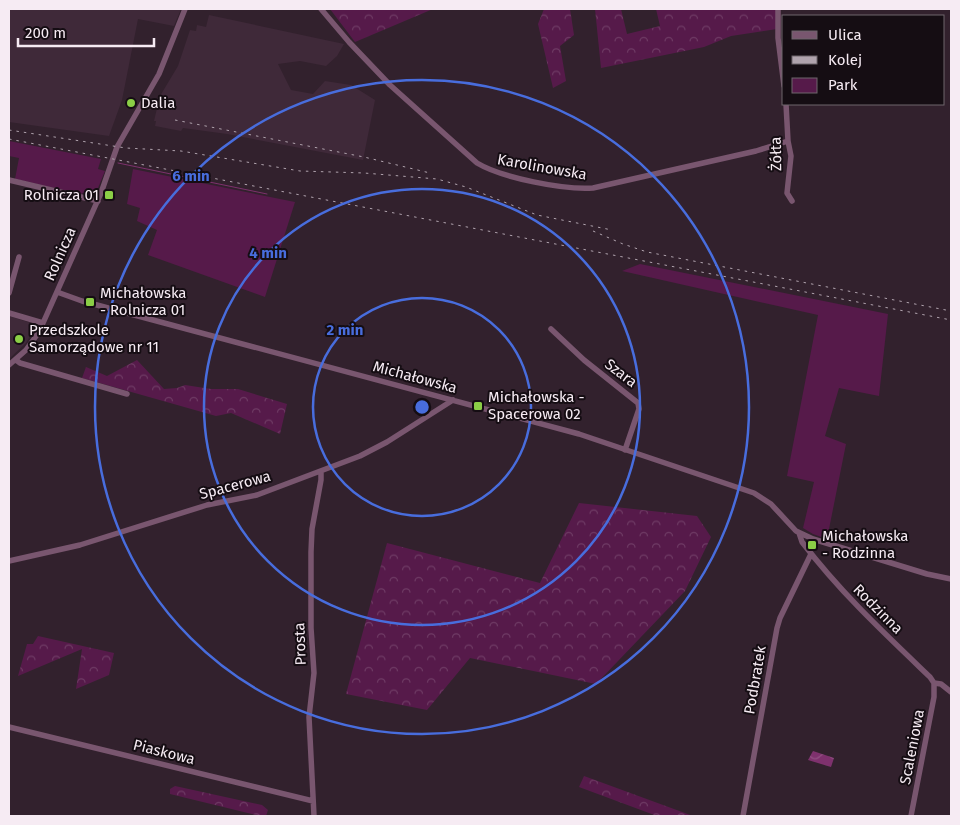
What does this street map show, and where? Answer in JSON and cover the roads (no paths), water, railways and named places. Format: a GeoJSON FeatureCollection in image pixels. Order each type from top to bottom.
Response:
{"type":"FeatureCollection","features":[{"type":"Feature","properties":{"kind":"street","name":"Rolnicza"},"geometry":{"type":"LineString","coordinates":[[9,365],[31,344],[43,323],[98,201],[117,146],[159,74],[185,9]]}},
{"type":"Feature","properties":{"kind":"street","name":"Karolinowska"},"geometry":{"type":"LineString","coordinates":[[321,9],[390,85],[477,163],[488,170],[539,182],[580,189],[593,188],[749,153],[788,141]]}},
{"type":"Feature","properties":{"kind":"street"},"geometry":{"type":"LineString","coordinates":[[778,9],[778,38],[782,70]]}},
{"type":"Feature","properties":{"kind":"street","name":"Żółta"},"geometry":{"type":"LineString","coordinates":[[786,105],[788,141],[792,156],[786,193],[792,201]]}},
{"type":"Feature","properties":{"kind":"street"},"geometry":{"type":"LineString","coordinates":[[9,180],[98,201]]}},
{"type":"Feature","properties":{"kind":"street"},"geometry":{"type":"LineString","coordinates":[[9,293],[11,275],[19,257]]}},
{"type":"Feature","properties":{"kind":"street","name":"Michałowska"},"geometry":{"type":"LineString","coordinates":[[57,292],[82,301],[579,434],[754,494],[771,504],[799,533],[833,546],[927,574],[951,579]]}},
{"type":"Feature","properties":{"kind":"street"},"geometry":{"type":"LineString","coordinates":[[9,313],[43,323]]}},
{"type":"Feature","properties":{"kind":"street","name":"Szara"},"geometry":{"type":"LineString","coordinates":[[552,329],[584,360],[638,403],[639,409],[625,450]]}},
{"type":"Feature","properties":{"kind":"street"},"geometry":{"type":"LineString","coordinates":[[16,360],[20,363],[127,394]]}},
{"type":"Feature","properties":{"kind":"street","name":"Spacerowa"},"geometry":{"type":"LineString","coordinates":[[9,561],[80,545],[207,505],[257,495],[321,472],[348,462],[387,442],[453,400]]}},
{"type":"Feature","properties":{"kind":"street","name":"Prosta"},"geometry":{"type":"LineString","coordinates":[[314,816],[309,718],[314,673],[311,628],[311,552],[312,529],[321,472]]}},
{"type":"Feature","properties":{"kind":"street","name":"Rodzinna"},"geometry":{"type":"LineString","coordinates":[[799,533],[802,542],[811,554],[876,627],[930,677],[934,683],[941,684],[951,692]]}},
{"type":"Feature","properties":{"kind":"street","name":"Podbratek"},"geometry":{"type":"LineString","coordinates":[[743,816],[777,628],[811,554]]}},
{"type":"Feature","properties":{"kind":"street","name":"Scaleniowa"},"geometry":{"type":"LineString","coordinates":[[911,816],[934,697],[934,683]]}},
{"type":"Feature","properties":{"kind":"street","name":"Piaskowa"},"geometry":{"type":"LineString","coordinates":[[9,727],[313,802]]}},
{"type":"Feature","properties":{"kind":"water"},"geometry":{"type":"Polygon","coordinates":[[[813,751],[834,758],[831,767],[808,760],[813,751]]]}},
{"type":"Feature","properties":{"kind":"waterway"},"geometry":{"type":"LineString","coordinates":[[118,163],[267,194]]}},
{"type":"Feature","properties":{"kind":"railway"},"geometry":{"type":"LineString","coordinates":[[175,120],[364,157],[430,173]]}},
{"type":"Feature","properties":{"kind":"railway"},"geometry":{"type":"LineString","coordinates":[[9,130],[126,148],[181,151],[300,171],[364,173],[437,179],[466,187],[537,215],[612,230]]}},
{"type":"Feature","properties":{"kind":"railway"},"geometry":{"type":"LineString","coordinates":[[9,139],[951,320]]}},
{"type":"Feature","properties":{"kind":"railway"},"geometry":{"type":"LineString","coordinates":[[593,231],[647,252],[951,311]]}},
{"type":"Feature","properties":{"kind":"place","name":"Dalia"},"geometry":{"type":"Point","coordinates":[131,103]}},
{"type":"Feature","properties":{"kind":"place","name":"Rolnicza 01"},"geometry":{"type":"Point","coordinates":[109,195]}},
{"type":"Feature","properties":{"kind":"place","name":"Michałowska - Rolnicza 01"},"geometry":{"type":"Point","coordinates":[90,302]}},
{"type":"Feature","properties":{"kind":"place","name":"Przedszkole Samorządowe nr 11"},"geometry":{"type":"Point","coordinates":[19,339]}},
{"type":"Feature","properties":{"kind":"place","name":"Michałowska - Spacerowa 02"},"geometry":{"type":"Point","coordinates":[478,406]}},
{"type":"Feature","properties":{"kind":"place","name":"Michałowska - Rodzinna"},"geometry":{"type":"Point","coordinates":[812,545]}}]}
